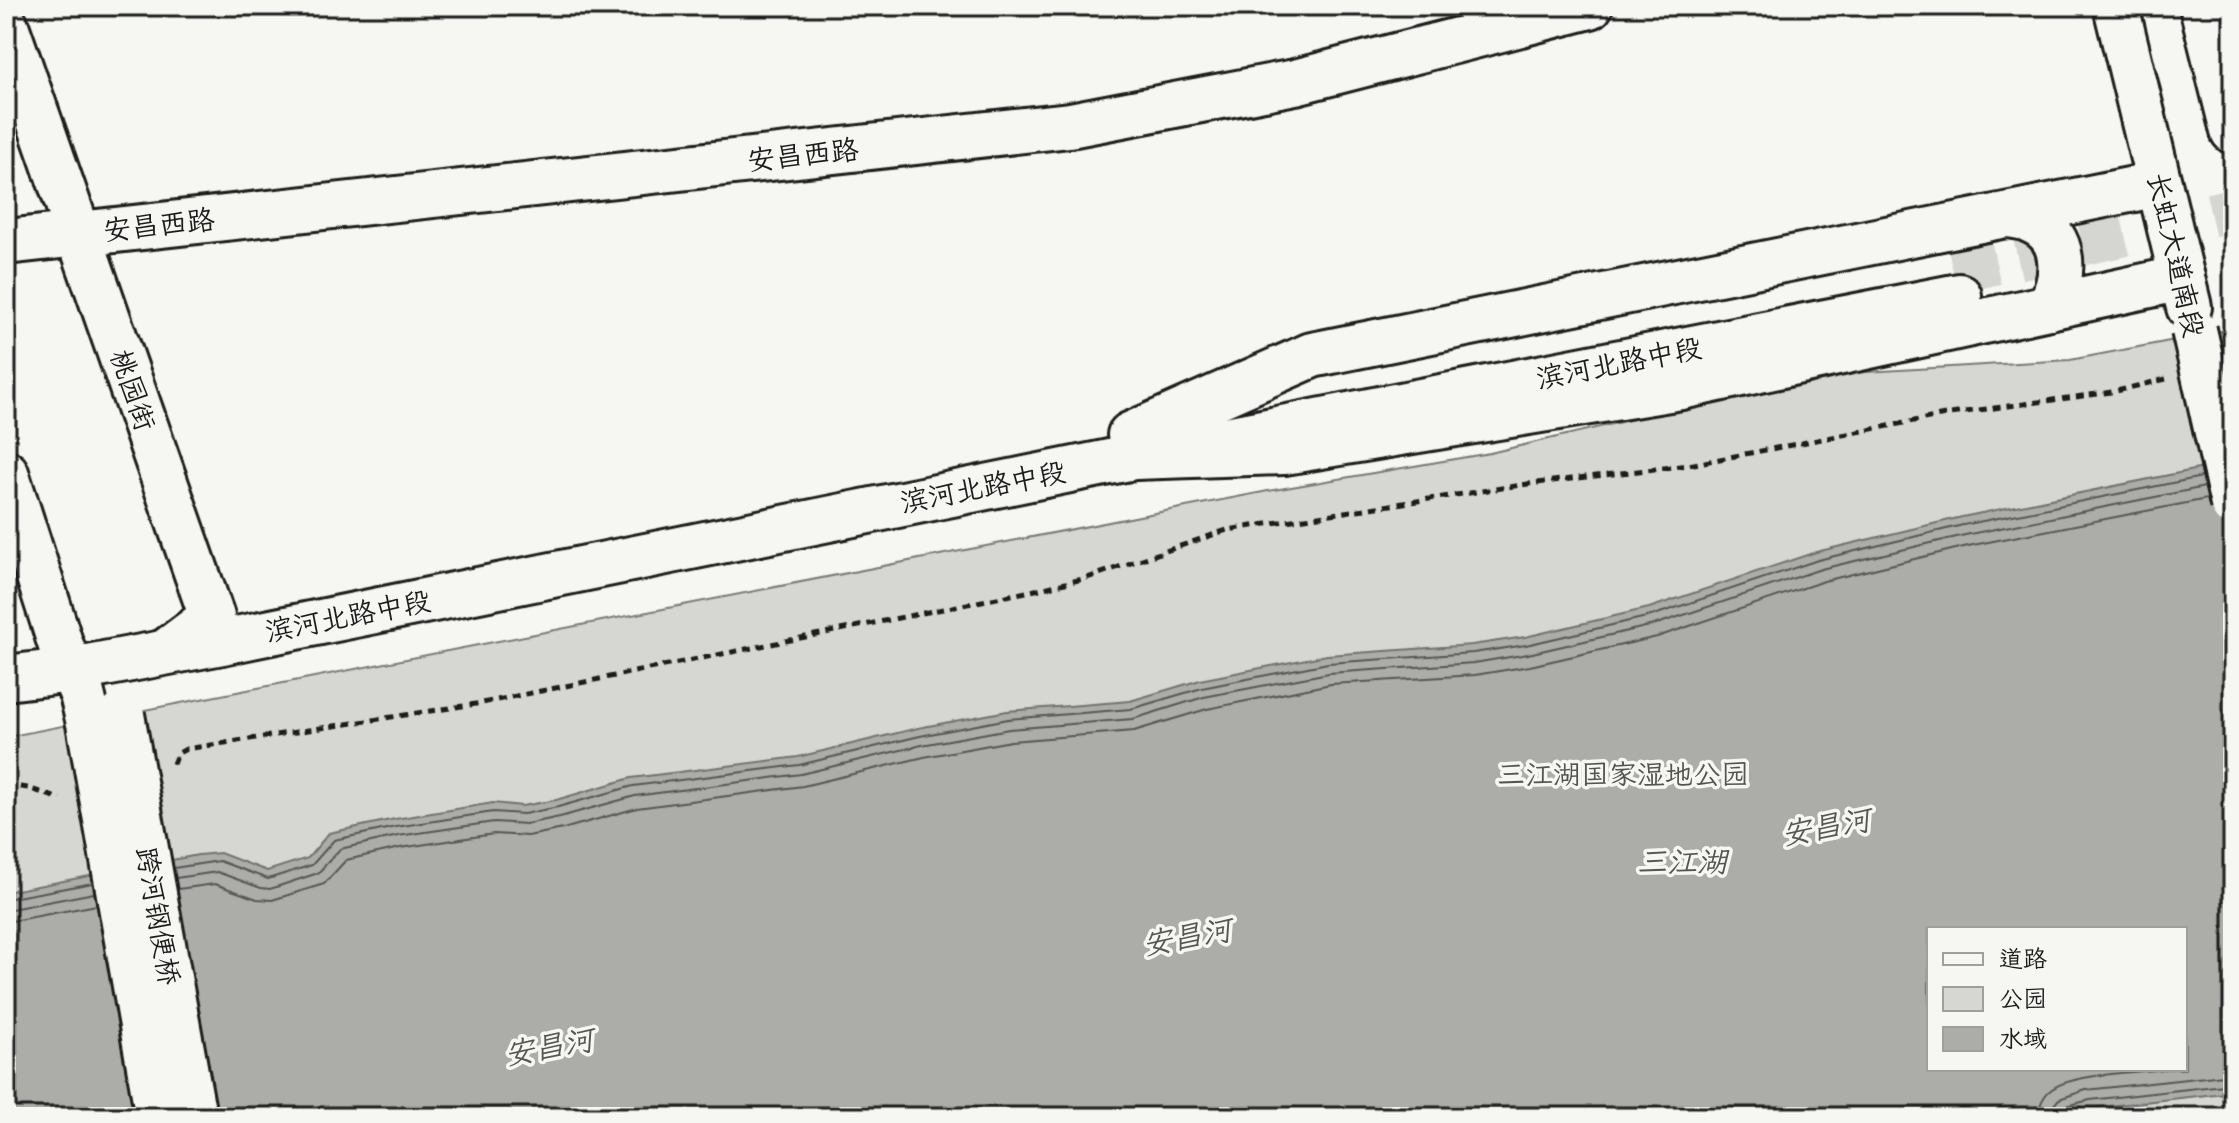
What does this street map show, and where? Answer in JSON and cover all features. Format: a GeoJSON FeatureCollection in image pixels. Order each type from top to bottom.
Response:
{"type":"FeatureCollection","features":[{"type":"Feature","properties":{"kind":"main road","name":"安昌西路"},"geometry":{"type":"LineString","coordinates":[[6,242],[74,221],[1068,97],[1290,55],[1476,6]]}},
{"type":"Feature","properties":{"kind":"main road","name":"安昌西路"},"geometry":{"type":"LineString","coordinates":[[6,215],[74,221],[1070,125],[1295,82],[1590,6]]}},
{"type":"Feature","properties":{"kind":"main road","name":"长虹大道南段"},"geometry":{"type":"LineString","coordinates":[[2116,6],[2233,504]]}},
{"type":"Feature","properties":{"kind":"main road"},"geometry":{"type":"LineString","coordinates":[[2202,6],[2233,131]]}},
{"type":"Feature","properties":{"kind":"main road","name":"桃园街"},"geometry":{"type":"LineString","coordinates":[[6,26],[212,617]]}},
{"type":"Feature","properties":{"kind":"main road"},"geometry":{"type":"LineString","coordinates":[[1132,446],[1312,355],[2159,184]]}},
{"type":"Feature","properties":{"kind":"main road"},"geometry":{"type":"LineString","coordinates":[[2008,215],[2033,221],[2053,235],[2062,263],[2058,291],[2049,307]]}},
{"type":"Feature","properties":{"kind":"main road"},"geometry":{"type":"LineString","coordinates":[[1132,446],[1284,452],[1666,390],[2182,278]]}},
{"type":"Feature","properties":{"kind":"main road","name":"滨河北路中段"},"geometry":{"type":"LineString","coordinates":[[6,678],[212,617],[1132,446],[1956,284]]}},
{"type":"Feature","properties":{"kind":"main road","name":"滨河北路中段"},"geometry":{"type":"LineString","coordinates":[[6,653],[66,658],[164,653],[1132,446]]}},
{"type":"Feature","properties":{"kind":"main road"},"geometry":{"type":"LineString","coordinates":[[6,473],[66,658],[82,694],[106,719],[118,688],[212,617]]}},
{"type":"Feature","properties":{"kind":"main road","name":"跨河钢便桥"},"geometry":{"type":"LineString","coordinates":[[106,719],[158,1117]]}},
{"type":"Feature","properties":{"kind":"main road","name":"跨河钢便桥"},"geometry":{"type":"LineString","coordinates":[[106,719],[194,1117]]}},
{"type":"Feature","properties":{"kind":"path"},"geometry":{"type":"LineString","coordinates":[[171,769],[177,754],[186,749],[482,703],[1031,591],[1087,578],[1227,530],[1528,484],[1689,465],[1950,414],[2112,392],[2172,378]]}},
{"type":"Feature","properties":{"kind":"path"},"geometry":{"type":"LineString","coordinates":[[6,785],[28,788],[65,801]]}},
{"type":"Feature","properties":{"kind":"green space","name":"三江湖"},"geometry":{"type":"Polygon","coordinates":[[[2233,329],[2233,1117],[6,1117],[6,737],[1268,491],[1490,453],[1744,393],[1849,373],[2070,360],[2233,329]]]}},
{"type":"Feature","properties":{"kind":"water","name":"三江湖"},"geometry":{"type":"Polygon","coordinates":[[[2233,462],[2233,1092],[2091,1108],[2055,1117],[6,1117],[6,892],[220,853],[267,871],[308,858],[329,833],[395,819],[493,803],[522,806],[556,800],[631,778],[798,757],[918,728],[1007,711],[1130,701],[1200,680],[1327,655],[1472,645],[1525,637],[1649,608],[1816,552],[1962,517],[2233,462]]]}},
{"type":"Feature","properties":{"kind":"tunnel"},"geometry":{"type":"LineString","coordinates":[[1953,272],[2233,210]]}},
{"type":"Feature","properties":{"kind":"park label","name":"三江湖国家湿地公园"},"geometry":{"type":"Point","coordinates":[1623,774]}},
{"type":"Feature","properties":{"kind":"water label","name":"安昌河"},"geometry":{"type":"Point","coordinates":[1826,827]}},
{"type":"Feature","properties":{"kind":"water label","name":"安昌河"},"geometry":{"type":"Point","coordinates":[1187,937]}},
{"type":"Feature","properties":{"kind":"water label","name":"安昌河"},"geometry":{"type":"Point","coordinates":[549,1047]}}]}
